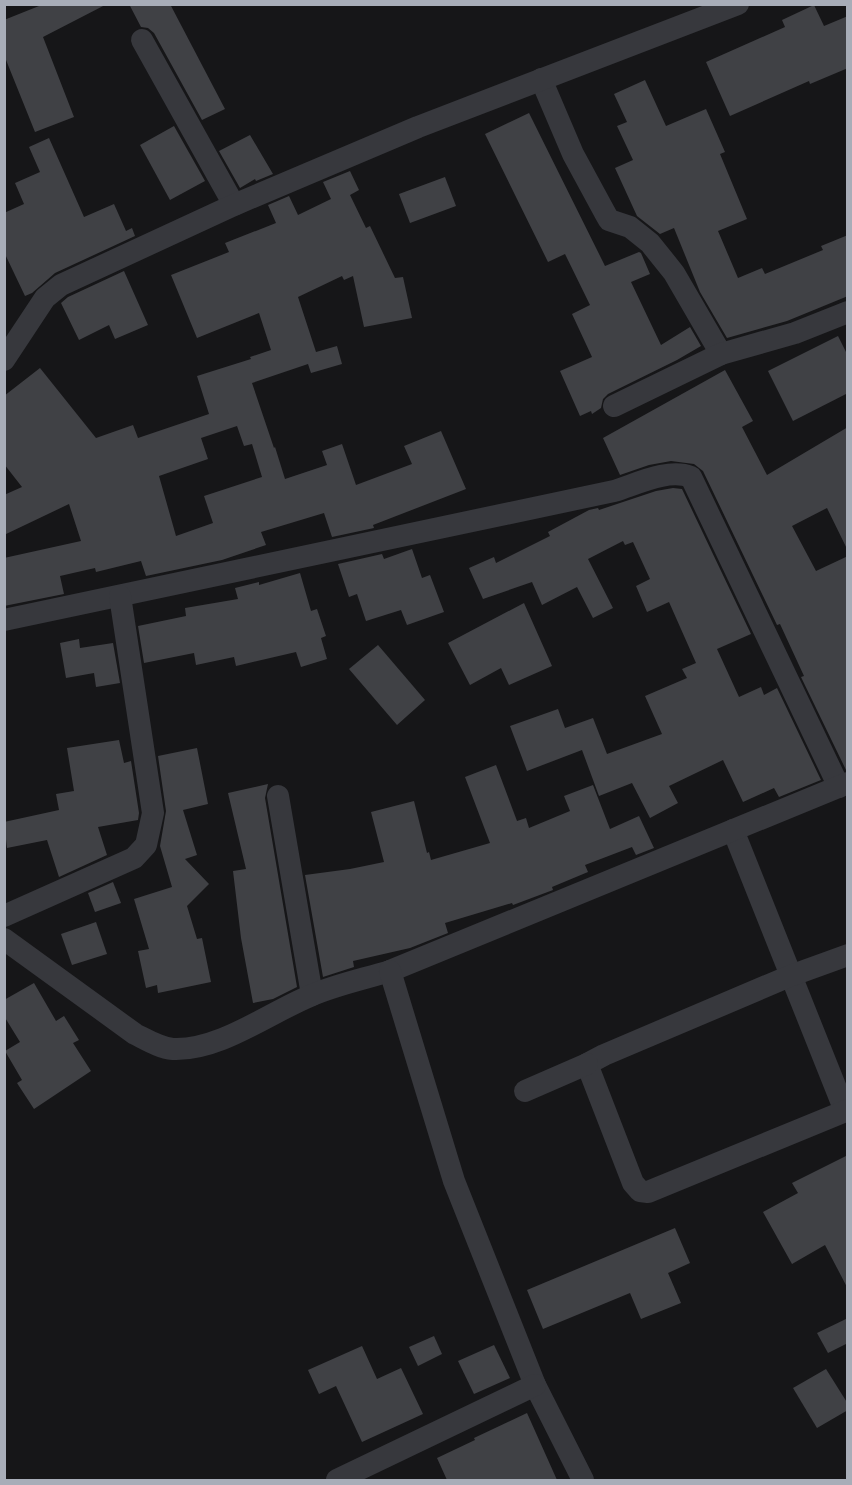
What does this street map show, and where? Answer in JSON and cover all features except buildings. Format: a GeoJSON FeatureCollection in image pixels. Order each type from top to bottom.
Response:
{"type":"FeatureCollection","features":[{"type":"Feature","properties":{"kind":"street"},"geometry":{"type":"LineString","coordinates":[[4,360],[45,298],[61,285],[234,205],[418,127],[738,4]]}},
{"type":"Feature","properties":{"kind":"street"},"geometry":{"type":"LineString","coordinates":[[142,40],[234,205]]}},
{"type":"Feature","properties":{"kind":"street"},"geometry":{"type":"LineString","coordinates":[[541,80],[573,154],[609,220],[630,227],[650,243],[674,273],[721,354]]}},
{"type":"Feature","properties":{"kind":"street"},"geometry":{"type":"LineString","coordinates":[[614,406],[721,354],[795,333],[848,312]]}},
{"type":"Feature","properties":{"kind":"street"},"geometry":{"type":"LineString","coordinates":[[4,620],[614,491],[665,475],[680,473],[691,477],[843,785],[390,972],[312,995],[199,1047],[172,1049],[152,1043],[135,1034],[4,939]]}},
{"type":"Feature","properties":{"kind":"street"},"geometry":{"type":"LineString","coordinates":[[4,916],[134,858],[146,845],[153,813],[120,596]]}},
{"type":"Feature","properties":{"kind":"street"},"geometry":{"type":"LineString","coordinates":[[278,796],[312,995]]}},
{"type":"Feature","properties":{"kind":"street"},"geometry":{"type":"LineString","coordinates":[[587,1064],[633,1183],[640,1191],[648,1192],[846,1111],[733,830]]}},
{"type":"Feature","properties":{"kind":"street"},"geometry":{"type":"LineString","coordinates":[[525,1091],[790,976],[848,955]]}},
{"type":"Feature","properties":{"kind":"street"},"geometry":{"type":"LineString","coordinates":[[390,972],[454,1181],[535,1385],[583,1480]]}},
{"type":"Feature","properties":{"kind":"street"},"geometry":{"type":"LineString","coordinates":[[337,1480],[535,1385]]}}]}
